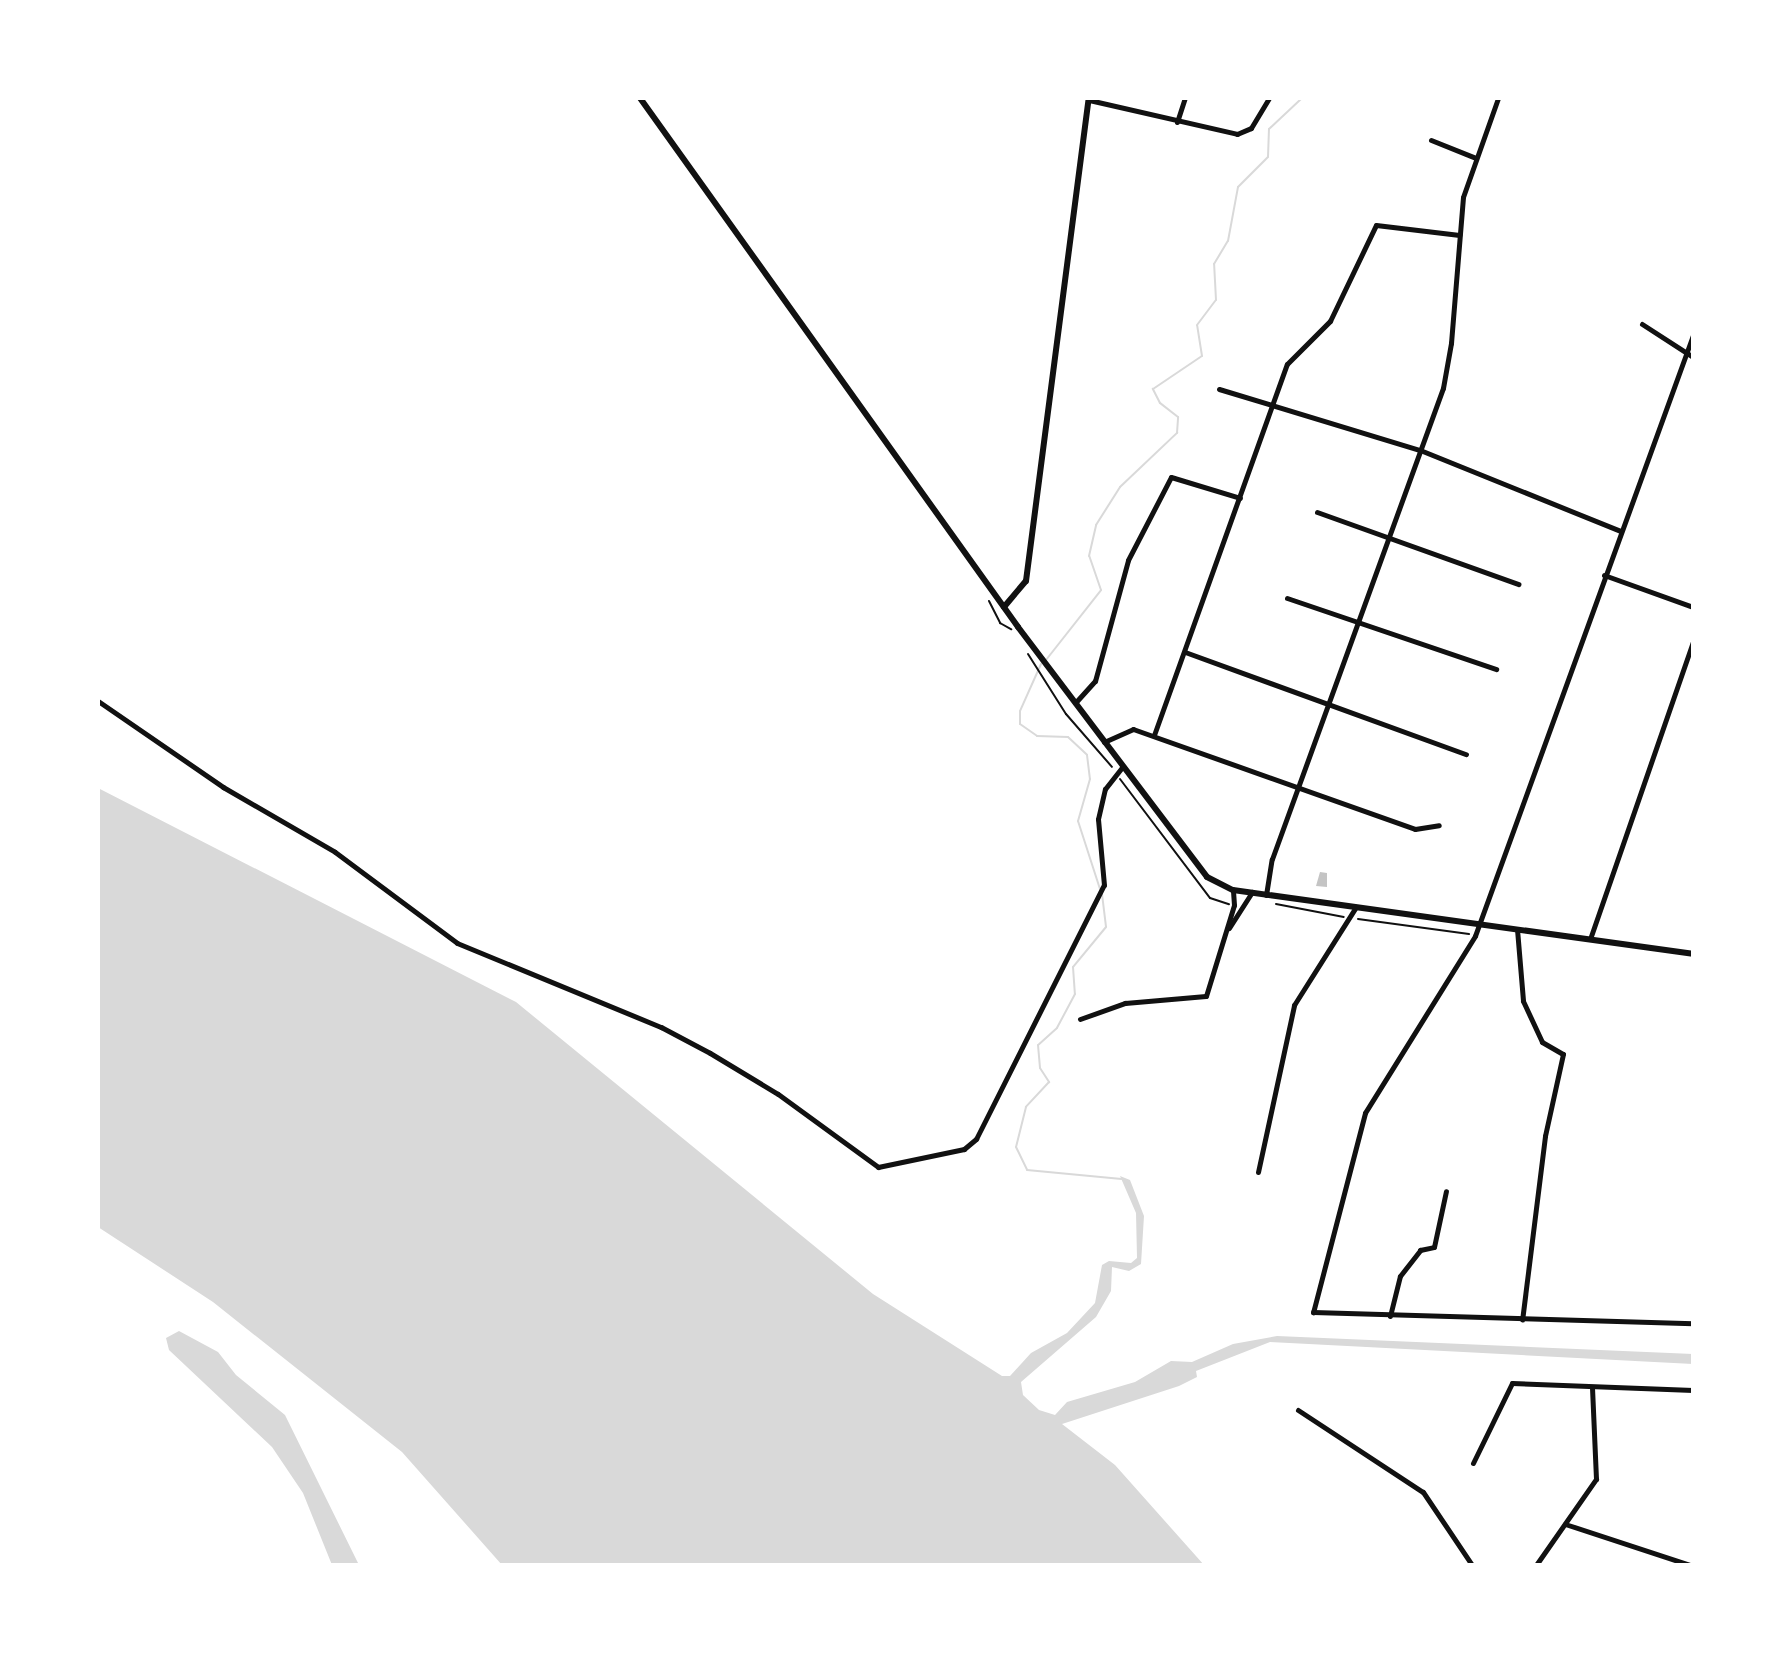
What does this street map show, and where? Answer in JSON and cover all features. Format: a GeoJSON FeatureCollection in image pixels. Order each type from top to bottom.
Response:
{"type":"FeatureCollection","features":[{"type":"Feature","properties":{"kind":"street"},"geometry":{"type":"LineString","coordinates":[[640,98],[1043,661],[1048,675],[1075,703],[1104,742],[1119,770],[1202,872],[1233,890],[1693,954]]}},
{"type":"Feature","properties":{"kind":"street"},"geometry":{"type":"LineString","coordinates":[[1177,122],[1185,98]]}},
{"type":"Feature","properties":{"kind":"street"},"geometry":{"type":"LineString","coordinates":[[1004,607],[1026,581],[1089,99],[1237,134],[1251,128],[1269,98]]}},
{"type":"Feature","properties":{"kind":"street"},"geometry":{"type":"LineString","coordinates":[[1266,895],[1272,859],[1330,704],[1449,361],[1463,197],[1498,98]]}},
{"type":"Feature","properties":{"kind":"street"},"geometry":{"type":"LineString","coordinates":[[1431,140],[1476,158]]}},
{"type":"Feature","properties":{"kind":"street"},"geometry":{"type":"LineString","coordinates":[[1154,735],[1240,498],[1268,405],[1287,364],[1338,308],[1376,225],[1459,235]]}},
{"type":"Feature","properties":{"kind":"street"},"geometry":{"type":"LineString","coordinates":[[1642,324],[1693,357]]}},
{"type":"Feature","properties":{"kind":"street"},"geometry":{"type":"LineString","coordinates":[[1693,335],[1684,352],[1475,936],[1365,1113],[1313,1312],[1693,1323]]}},
{"type":"Feature","properties":{"kind":"street"},"geometry":{"type":"LineString","coordinates":[[1219,389],[1420,450],[1620,531]]}},
{"type":"Feature","properties":{"kind":"street"},"geometry":{"type":"LineString","coordinates":[[1075,703],[1095,681],[1128,560],[1171,477],[1240,498]]}},
{"type":"Feature","properties":{"kind":"street"},"geometry":{"type":"LineString","coordinates":[[1317,512],[1518,584]]}},
{"type":"Feature","properties":{"kind":"street"},"geometry":{"type":"LineString","coordinates":[[1604,575],[1693,607]]}},
{"type":"Feature","properties":{"kind":"street"},"geometry":{"type":"LineString","coordinates":[[1287,598],[1496,669]]}},
{"type":"Feature","properties":{"kind":"street"},"geometry":{"type":"LineString","coordinates":[[1590,939],[1693,642]]}},
{"type":"Feature","properties":{"kind":"street"},"geometry":{"type":"LineString","coordinates":[[1185,652],[1466,754]]}},
{"type":"Feature","properties":{"kind":"street"},"geometry":{"type":"LineString","coordinates":[[98,701],[223,787],[335,852],[457,943],[698,1047],[778,1094],[878,1167],[964,1149],[976,1139],[1104,885],[1098,819],[1105,789],[1119,770]]}},
{"type":"Feature","properties":{"kind":"street"},"geometry":{"type":"LineString","coordinates":[[1104,742],[1124,729],[1154,735],[1415,829],[1439,825]]}},
{"type":"Feature","properties":{"kind":"street"},"geometry":{"type":"LineString","coordinates":[[1080,1019],[1125,1003],[1206,996],[1234,905],[1233,890]]}},
{"type":"Feature","properties":{"kind":"street"},"geometry":{"type":"LineString","coordinates":[[1225,932],[1252,892]]}},
{"type":"Feature","properties":{"kind":"street"},"geometry":{"type":"LineString","coordinates":[[1258,1172],[1294,1005],[1352,918],[1356,907]]}},
{"type":"Feature","properties":{"kind":"street"},"geometry":{"type":"LineString","coordinates":[[1517,929],[1523,1001],[1542,1042],[1563,1054],[1545,1136],[1522,1320]]}},
{"type":"Feature","properties":{"kind":"street"},"geometry":{"type":"LineString","coordinates":[[1390,1316],[1400,1276],[1420,1250],[1434,1247],[1446,1191]]}},
{"type":"Feature","properties":{"kind":"street"},"geometry":{"type":"LineString","coordinates":[[1473,1463],[1512,1383],[1693,1390]]}},
{"type":"Feature","properties":{"kind":"street"},"geometry":{"type":"LineString","coordinates":[[1536,1565],[1596,1479],[1592,1388]]}},
{"type":"Feature","properties":{"kind":"street"},"geometry":{"type":"LineString","coordinates":[[1298,1410],[1423,1492],[1472,1565]]}},
{"type":"Feature","properties":{"kind":"street"},"geometry":{"type":"LineString","coordinates":[[1565,1524],[1690,1565]]}},
{"type":"Feature","properties":{"kind":"path"},"geometry":{"type":"LineString","coordinates":[[1036,666],[1048,675],[1066,714],[1119,770],[1210,898],[1234,905]]}},
{"type":"Feature","properties":{"kind":"path"},"geometry":{"type":"LineString","coordinates":[[1271,902],[1352,918],[1475,936]]}},
{"type":"Feature","properties":{"kind":"shaded area"},"geometry":{"type":"Polygon","coordinates":[[[98,788],[516,1002],[873,1294],[1002,1376],[1010,1376],[1031,1353],[1067,1333],[1095,1303],[1102,1265],[1109,1261],[1131,1263],[1137,1258],[1136,1213],[1120,1176],[1130,1180],[1144,1216],[1141,1264],[1129,1271],[1112,1267],[1111,1291],[1096,1317],[1021,1382],[1023,1395],[1039,1410],[1055,1415],[1067,1402],[1135,1382],[1171,1361],[1192,1362],[1233,1344],[1277,1336],[1693,1354],[1693,1364],[1270,1342],[1196,1371],[1197,1377],[1179,1386],[1062,1424],[1115,1465],[1204,1565],[502,1565],[402,1452],[213,1302],[98,1227],[98,788]]]}},
{"type":"Feature","properties":{"kind":"shaded area"},"geometry":{"type":"Polygon","coordinates":[[[179,1331],[218,1352],[236,1375],[285,1415],[359,1565],[332,1565],[303,1493],[272,1447],[169,1350],[166,1338],[179,1331]]]}},
{"type":"Feature","properties":{"kind":"building"},"geometry":{"type":"Polygon","coordinates":[[[1320,872],[1327,873],[1327,887],[1316,886],[1320,872]]]}},
{"type":"Feature","properties":{"kind":"waterway"},"geometry":{"type":"LineString","coordinates":[[1046,660],[1101,590],[1089,556],[1096,525],[1120,487],[1177,433],[1178,417],[1160,403],[1153,389],[1202,356],[1197,325],[1216,300],[1214,264],[1228,241],[1238,187],[1268,157],[1269,129],[1302,98]]}},
{"type":"Feature","properties":{"kind":"waterway"},"geometry":{"type":"LineString","coordinates":[[1041,664],[1020,711],[1020,724],[1037,736],[1068,737],[1087,755],[1090,779],[1078,821],[1100,889]]}},
{"type":"Feature","properties":{"kind":"waterway"},"geometry":{"type":"LineString","coordinates":[[1102,894],[1106,927],[1073,967],[1075,994],[1057,1028],[1038,1045],[1040,1068],[1049,1082],[1026,1107],[1016,1147],[1027,1170],[1122,1179]]}}]}
